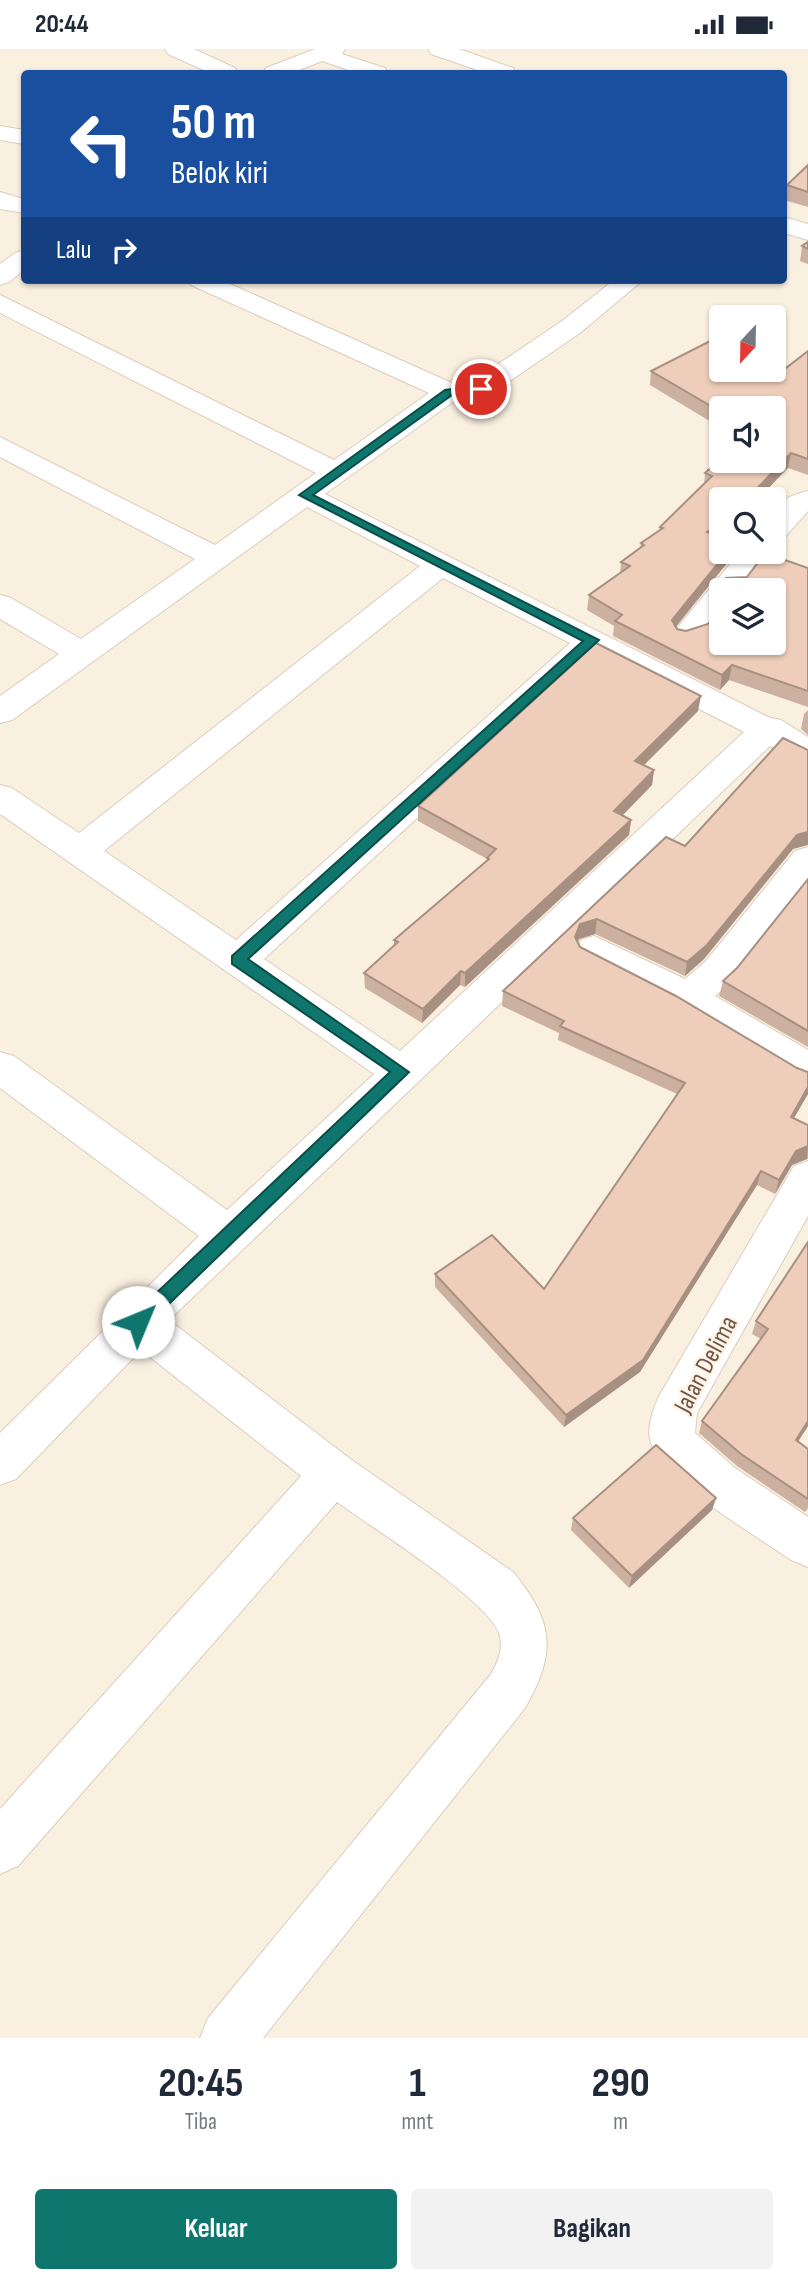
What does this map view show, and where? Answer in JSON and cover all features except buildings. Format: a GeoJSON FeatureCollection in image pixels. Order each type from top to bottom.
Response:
{"type":"FeatureCollection","features":[{"type":"Feature","properties":{"kind":"street"},"geometry":{"type":"LineString","coordinates":[[176,49],[221,70]]}},
{"type":"Feature","properties":{"kind":"street"},"geometry":{"type":"LineString","coordinates":[[439,49],[497,70]]}},
{"type":"Feature","properties":{"kind":"street"},"geometry":{"type":"LineString","coordinates":[[281,70],[328,51],[370,70]]}},
{"type":"Feature","properties":{"kind":"street"},"geometry":{"type":"LineString","coordinates":[[0,133],[21,136]]}},
{"type":"Feature","properties":{"kind":"street"},"geometry":{"type":"LineString","coordinates":[[0,199],[11,205],[21,206]]}},
{"type":"Feature","properties":{"kind":"street"},"geometry":{"type":"LineString","coordinates":[[787,226],[808,233]]}},
{"type":"Feature","properties":{"kind":"street"},"geometry":{"type":"LineString","coordinates":[[0,277],[21,260]]}},
{"type":"Feature","properties":{"kind":"street"},"geometry":{"type":"LineString","coordinates":[[209,284],[449,392],[481,389],[570,327],[625,284]]}},
{"type":"Feature","properties":{"kind":"street"},"geometry":{"type":"LineString","coordinates":[[0,303],[337,473]]}},
{"type":"Feature","properties":{"kind":"street"},"geometry":{"type":"LineString","coordinates":[[0,712],[449,392]]}},
{"type":"Feature","properties":{"kind":"street"},"geometry":{"type":"LineString","coordinates":[[0,446],[217,558]]}},
{"type":"Feature","properties":{"kind":"street"},"geometry":{"type":"LineString","coordinates":[[305,495],[769,728],[808,751]]}},
{"type":"Feature","properties":{"kind":"street"},"geometry":{"type":"LineString","coordinates":[[786,516],[794,506],[808,500]]}},
{"type":"Feature","properties":{"kind":"street"},"geometry":{"type":"LineString","coordinates":[[79,852],[441,564]]}},
{"type":"Feature","properties":{"kind":"street"},"geometry":{"type":"LineString","coordinates":[[735,578],[746,564]]}},
{"type":"Feature","properties":{"kind":"street"},"geometry":{"type":"LineString","coordinates":[[0,605],[82,654]]}},
{"type":"Feature","properties":{"kind":"street"},"geometry":{"type":"LineString","coordinates":[[688,635],[709,610]]}},
{"type":"Feature","properties":{"kind":"street"},"geometry":{"type":"LineString","coordinates":[[238,960],[592,640]]}},
{"type":"Feature","properties":{"kind":"street"},"geometry":{"type":"LineString","coordinates":[[7,1444],[769,728]]}},
{"type":"Feature","properties":{"kind":"street"},"geometry":{"type":"LineString","coordinates":[[0,797],[401,1072]]}},
{"type":"Feature","properties":{"kind":"street"},"geometry":{"type":"LineString","coordinates":[[688,998],[719,971],[808,860]]}},
{"type":"Feature","properties":{"kind":"street"},"geometry":{"type":"LineString","coordinates":[[594,950],[688,998],[808,1069]]}},
{"type":"Feature","properties":{"kind":"street"},"geometry":{"type":"LineString","coordinates":[[0,1067],[230,1236]]}},
{"type":"Feature","properties":{"kind":"street","name":"Jalan Delima"},"geometry":{"type":"LineString","coordinates":[[808,1178],[675,1410],[672,1440],[688,1459],[716,1481],[808,1544]]}},
{"type":"Feature","properties":{"kind":"street"},"geometry":{"type":"LineString","coordinates":[[138,1322],[332,1473],[496,1588],[513,1607],[525,1631],[523,1667],[508,1691],[228,2038]]}},
{"type":"Feature","properties":{"kind":"street"},"geometry":{"type":"LineString","coordinates":[[0,1848],[332,1473]]}},
{"type":"Feature","properties":{"kind":"route"},"geometry":{"type":"LineString","coordinates":[[138,1322],[401,1072],[238,960],[592,640],[305,495],[449,392],[481,389]]}}]}
